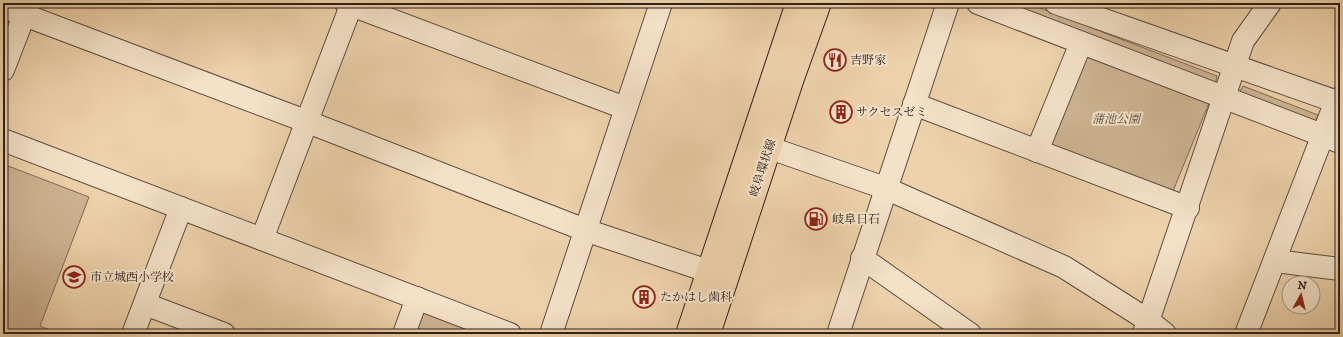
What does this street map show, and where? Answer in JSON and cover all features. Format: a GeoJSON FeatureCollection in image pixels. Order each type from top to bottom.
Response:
{"type":"FeatureCollection","features":[{"type":"Feature","properties":{"kind":"main road","name":"岐阜環状線"},"geometry":{"type":"LineString","coordinates":[[687,334],[797,3]]}},
{"type":"Feature","properties":{"kind":"main road","name":"岐阜環状線"},"geometry":{"type":"LineString","coordinates":[[709,334],[770,148],[820,3]]}},
{"type":"Feature","properties":{"kind":"street"},"geometry":{"type":"LineString","coordinates":[[838,334],[885,188],[948,3]]}},
{"type":"Feature","properties":{"kind":"street"},"geometry":{"type":"LineString","coordinates":[[978,3],[1081,44],[1332,138]]}},
{"type":"Feature","properties":{"kind":"street"},"geometry":{"type":"LineString","coordinates":[[1056,3],[1234,67],[1339,101],[1332,138],[1275,261],[1246,334]]}},
{"type":"Feature","properties":{"kind":"street"},"geometry":{"type":"LineString","coordinates":[[770,148],[885,188],[1064,267],[1152,330],[1188,208],[1243,41],[1270,3]]}},
{"type":"Feature","properties":{"kind":"street"},"geometry":{"type":"LineString","coordinates":[[262,239],[308,122],[350,4],[625,108]]}},
{"type":"Feature","properties":{"kind":"street"},"geometry":{"type":"LineString","coordinates":[[551,334],[625,108],[657,4]]}},
{"type":"Feature","properties":{"kind":"street"},"geometry":{"type":"LineString","coordinates":[[3,7],[27,9],[308,122],[585,230],[708,271]]}},
{"type":"Feature","properties":{"kind":"street"},"geometry":{"type":"LineString","coordinates":[[3,70],[27,9]]}},
{"type":"Feature","properties":{"kind":"street"},"geometry":{"type":"LineString","coordinates":[[1038,151],[1081,44]]}},
{"type":"Feature","properties":{"kind":"street"},"geometry":{"type":"LineString","coordinates":[[914,104],[1188,208]]}},
{"type":"Feature","properties":{"kind":"street"},"geometry":{"type":"LineString","coordinates":[[3,140],[510,334]]}},
{"type":"Feature","properties":{"kind":"street"},"geometry":{"type":"LineString","coordinates":[[133,334],[181,208]]}},
{"type":"Feature","properties":{"kind":"street"},"geometry":{"type":"LineString","coordinates":[[862,258],[970,334]]}},
{"type":"Feature","properties":{"kind":"street"},"geometry":{"type":"LineString","coordinates":[[1275,261],[1340,269]]}},
{"type":"Feature","properties":{"kind":"street"},"geometry":{"type":"LineString","coordinates":[[404,334],[417,298]]}},
{"type":"Feature","properties":{"kind":"street"},"geometry":{"type":"LineString","coordinates":[[145,304],[224,334]]}},
{"type":"Feature","properties":{"kind":"green space"},"geometry":{"type":"Polygon","coordinates":[[[997,3],[1027,3],[1217,76],[1215,86],[997,3]]]}},
{"type":"Feature","properties":{"kind":"green space","name":"蒲池公園"},"geometry":{"type":"Polygon","coordinates":[[[1085,52],[1209,103],[1171,196],[1048,147],[1085,52]]]}},
{"type":"Feature","properties":{"kind":"green space"},"geometry":{"type":"Polygon","coordinates":[[[1243,86],[1318,115],[1315,122],[1238,95],[1243,86]]]}},
{"type":"Feature","properties":{"kind":"green space"},"geometry":{"type":"Polygon","coordinates":[[[3,164],[89,197],[40,326],[59,334],[3,334],[3,164]]]}},
{"type":"Feature","properties":{"kind":"green space"},"geometry":{"type":"Polygon","coordinates":[[[427,312],[485,334],[412,334],[420,313],[427,312]]]}},
{"type":"Feature","properties":{"kind":"place","name":"吉野家"},"geometry":{"type":"Point","coordinates":[835,60]}},
{"type":"Feature","properties":{"kind":"place","name":"サクセスゼミ"},"geometry":{"type":"Point","coordinates":[841,112]}},
{"type":"Feature","properties":{"kind":"place","name":"岐阜日石"},"geometry":{"type":"Point","coordinates":[816,219]}},
{"type":"Feature","properties":{"kind":"place","name":"市立城西小学校"},"geometry":{"type":"Point","coordinates":[74,277]}},
{"type":"Feature","properties":{"kind":"place","name":"たかはし歯科"},"geometry":{"type":"Point","coordinates":[644,297]}}]}
